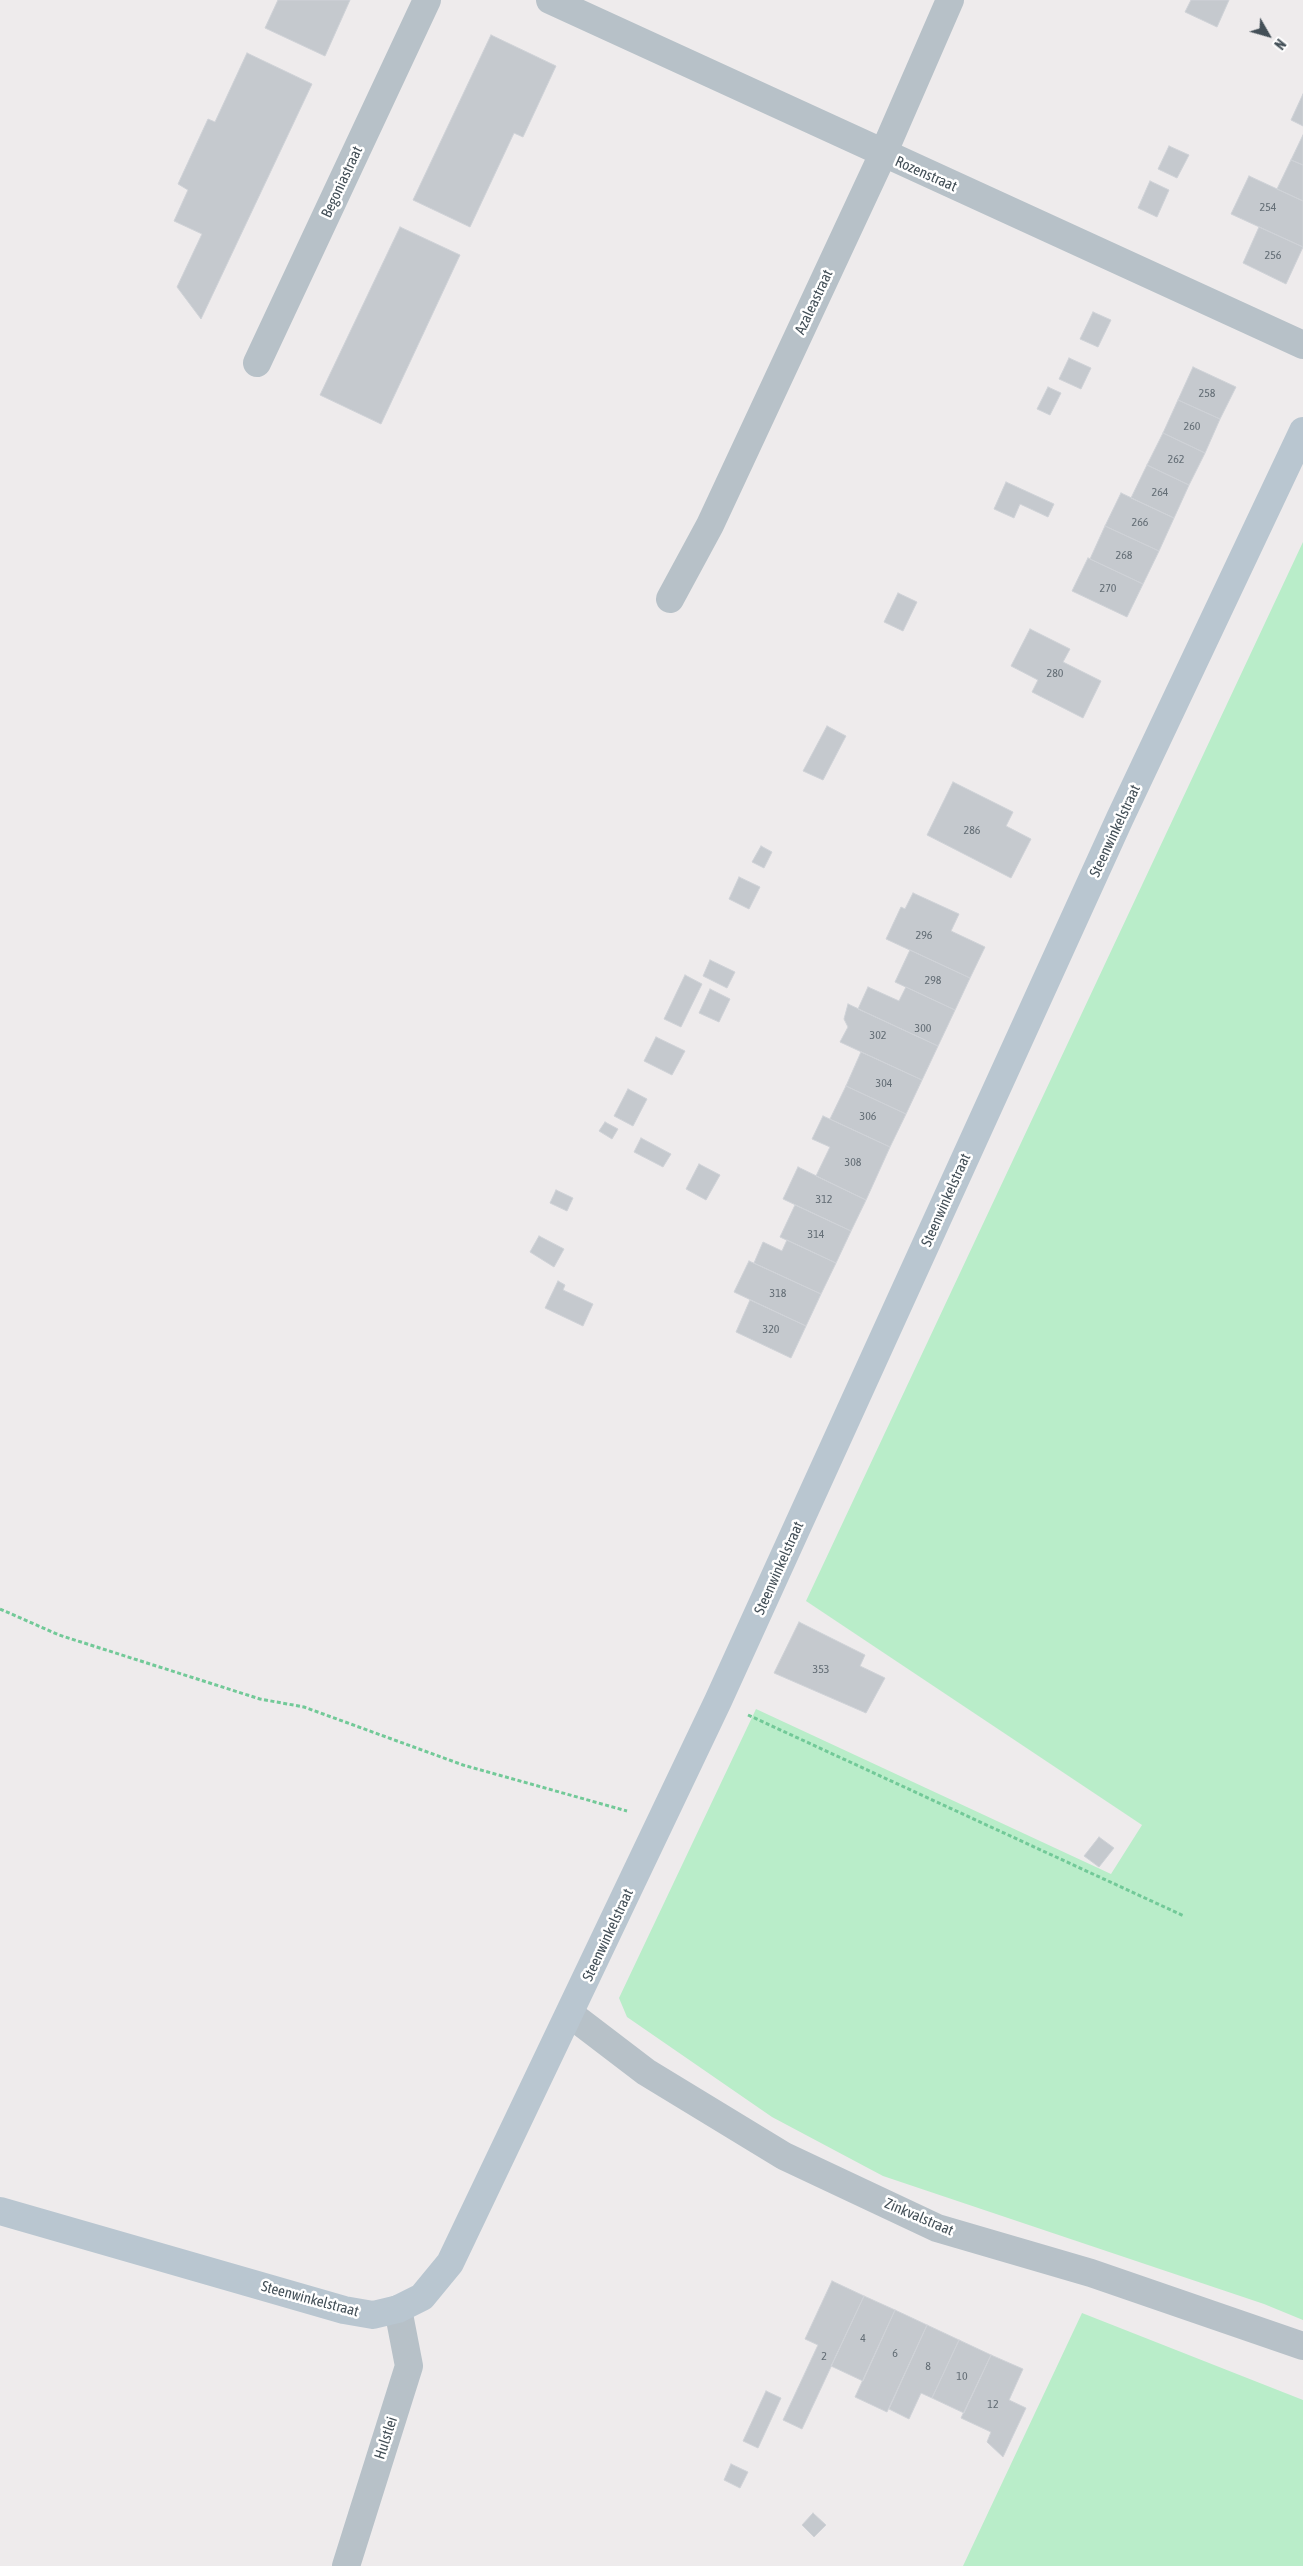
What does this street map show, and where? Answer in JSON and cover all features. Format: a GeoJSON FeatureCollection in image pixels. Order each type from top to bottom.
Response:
{"type":"FeatureCollection","features":[{"type":"Feature","properties":{"kind":"street","name":"Begoniastraat"},"geometry":{"type":"LineString","coordinates":[[257,364],[427,0]]}},
{"type":"Feature","properties":{"kind":"street","name":"Rozenstraat"},"geometry":{"type":"LineString","coordinates":[[550,0],[1303,345]]}},
{"type":"Feature","properties":{"kind":"street","name":"Azaleastraat"},"geometry":{"type":"LineString","coordinates":[[670,599],[710,525],[883,154],[950,0]]}},
{"type":"Feature","properties":{"kind":"street","name":"Steenwinkelstraat"},"geometry":{"type":"LineString","coordinates":[[0,2211],[344,2310],[373,2315],[398,2309],[422,2297],[450,2263],[718,1701],[1120,818],[1303,431]]}},
{"type":"Feature","properties":{"kind":"street","name":"Zinkvalstraat"},"geometry":{"type":"LineString","coordinates":[[570,2014],[646,2072],[784,2156],[937,2228],[1091,2273],[1303,2346]]}},
{"type":"Feature","properties":{"kind":"street","name":"Hulstlei"},"geometry":{"type":"LineString","coordinates":[[346,2566],[409,2366],[398,2309]]}},
{"type":"Feature","properties":{"kind":"path"},"geometry":{"type":"LineString","coordinates":[[0,1609],[59,1636],[260,1699],[304,1707],[463,1765],[662,1821]]}},
{"type":"Feature","properties":{"kind":"path"},"geometry":{"type":"LineString","coordinates":[[718,1701],[1184,1916]]}},
{"type":"Feature","properties":{"kind":"green space"},"geometry":{"type":"Polygon","coordinates":[[[1303,542],[1303,2320],[1264,2304],[883,2176],[772,2117],[627,2017],[619,1998],[756,1709],[1111,1874],[1142,1825],[806,1601],[1303,542]]]}},
{"type":"Feature","properties":{"kind":"green space"},"geometry":{"type":"Polygon","coordinates":[[[1082,2313],[1303,2400],[1303,2566],[963,2566],[1082,2313]]]}},
{"type":"Feature","properties":{"kind":"building"},"geometry":{"type":"Polygon","coordinates":[[[278,0],[350,0],[325,56],[265,28],[278,0]]]}},
{"type":"Feature","properties":{"kind":"building"},"geometry":{"type":"Polygon","coordinates":[[[1191,0],[1229,0],[1217,27],[1185,12],[1191,0]]]}},
{"type":"Feature","properties":{"kind":"building"},"geometry":{"type":"Polygon","coordinates":[[[491,35],[556,66],[523,137],[514,133],[470,227],[413,200],[491,35]]]}},
{"type":"Feature","properties":{"kind":"building"},"geometry":{"type":"Polygon","coordinates":[[[247,53],[312,84],[201,319],[177,287],[202,234],[174,221],[188,190],[178,184],[208,119],[215,122],[247,53]]]}},
{"type":"Feature","properties":{"kind":"building"},"geometry":{"type":"Polygon","coordinates":[[[1303,94],[1303,126],[1291,120],[1303,94]]]}},
{"type":"Feature","properties":{"kind":"building"},"geometry":{"type":"Polygon","coordinates":[[[1303,135],[1303,165],[1291,160],[1303,135]]]}},
{"type":"Feature","properties":{"kind":"building"},"geometry":{"type":"Polygon","coordinates":[[[1169,146],[1189,155],[1177,178],[1158,169],[1169,146]]]}},
{"type":"Feature","properties":{"kind":"building"},"geometry":{"type":"Polygon","coordinates":[[[1291,160],[1303,165],[1303,201],[1277,189],[1291,160]]]}},
{"type":"Feature","properties":{"kind":"building"},"geometry":{"type":"Polygon","coordinates":[[[1249,176],[1303,201],[1303,247],[1231,214],[1249,176]]]}},
{"type":"Feature","properties":{"kind":"building"},"geometry":{"type":"Polygon","coordinates":[[[1150,181],[1169,190],[1157,217],[1138,208],[1150,181]]]}},
{"type":"Feature","properties":{"kind":"building"},"geometry":{"type":"Polygon","coordinates":[[[400,227],[460,255],[381,424],[320,395],[400,227]]]}},
{"type":"Feature","properties":{"kind":"building"},"geometry":{"type":"Polygon","coordinates":[[[1259,227],[1303,247],[1286,284],[1243,263],[1259,227]]]}},
{"type":"Feature","properties":{"kind":"building"},"geometry":{"type":"Polygon","coordinates":[[[1093,312],[1111,320],[1098,347],[1080,339],[1093,312]]]}},
{"type":"Feature","properties":{"kind":"building"},"geometry":{"type":"Polygon","coordinates":[[[1069,358],[1091,368],[1081,389],[1059,379],[1069,358]]]}},
{"type":"Feature","properties":{"kind":"building"},"geometry":{"type":"Polygon","coordinates":[[[1193,367],[1236,387],[1220,419],[1178,400],[1193,367]]]}},
{"type":"Feature","properties":{"kind":"building"},"geometry":{"type":"Polygon","coordinates":[[[1048,387],[1061,393],[1050,415],[1037,409],[1048,387]]]}},
{"type":"Feature","properties":{"kind":"building"},"geometry":{"type":"Polygon","coordinates":[[[1178,400],[1220,419],[1205,453],[1163,433],[1178,400]]]}},
{"type":"Feature","properties":{"kind":"building"},"geometry":{"type":"Polygon","coordinates":[[[1163,433],[1205,453],[1189,485],[1147,465],[1163,433]]]}},
{"type":"Feature","properties":{"kind":"building"},"geometry":{"type":"Polygon","coordinates":[[[1147,465],[1189,485],[1174,518],[1131,498],[1147,465]]]}},
{"type":"Feature","properties":{"kind":"building"},"geometry":{"type":"Polygon","coordinates":[[[1006,482],[1054,504],[1048,517],[1020,504],[1014,518],[994,509],[1006,482]]]}},
{"type":"Feature","properties":{"kind":"building"},"geometry":{"type":"Polygon","coordinates":[[[1121,493],[1174,518],[1159,551],[1105,526],[1121,493]]]}},
{"type":"Feature","properties":{"kind":"building"},"geometry":{"type":"Polygon","coordinates":[[[1105,526],[1159,551],[1143,584],[1090,559],[1105,526]]]}},
{"type":"Feature","properties":{"kind":"building"},"geometry":{"type":"Polygon","coordinates":[[[1088,558],[1143,584],[1127,617],[1072,591],[1088,558]]]}},
{"type":"Feature","properties":{"kind":"building"},"geometry":{"type":"Polygon","coordinates":[[[898,593],[917,602],[903,631],[884,622],[898,593]]]}},
{"type":"Feature","properties":{"kind":"building"},"geometry":{"type":"Polygon","coordinates":[[[1030,629],[1070,649],[1063,662],[1101,681],[1083,718],[1032,692],[1038,680],[1011,666],[1030,629]]]}},
{"type":"Feature","properties":{"kind":"building"},"geometry":{"type":"Polygon","coordinates":[[[827,726],[846,736],[823,780],[803,771],[827,726]]]}},
{"type":"Feature","properties":{"kind":"building"},"geometry":{"type":"Polygon","coordinates":[[[953,782],[1013,812],[1006,826],[1031,839],[1011,878],[927,835],[953,782]]]}},
{"type":"Feature","properties":{"kind":"building"},"geometry":{"type":"Polygon","coordinates":[[[761,846],[772,852],[764,868],[752,862],[761,846]]]}},
{"type":"Feature","properties":{"kind":"building"},"geometry":{"type":"Polygon","coordinates":[[[739,877],[760,887],[749,909],[729,899],[739,877]]]}},
{"type":"Feature","properties":{"kind":"building"},"geometry":{"type":"Polygon","coordinates":[[[913,893],[959,914],[951,931],[985,947],[970,978],[886,939],[901,907],[905,909],[913,893]]]}},
{"type":"Feature","properties":{"kind":"building"},"geometry":{"type":"Polygon","coordinates":[[[910,950],[970,978],[955,1010],[895,982],[910,950]]]}},
{"type":"Feature","properties":{"kind":"building"},"geometry":{"type":"Polygon","coordinates":[[[710,960],[735,972],[727,988],[703,976],[710,960]]]}},
{"type":"Feature","properties":{"kind":"building"},"geometry":{"type":"Polygon","coordinates":[[[685,975],[702,984],[681,1027],[664,1019],[685,975]]]}},
{"type":"Feature","properties":{"kind":"building"},"geometry":{"type":"Polygon","coordinates":[[[868,987],[899,1001],[906,987],[955,1010],[938,1046],[858,1009],[868,987]]]}},
{"type":"Feature","properties":{"kind":"building"},"geometry":{"type":"Polygon","coordinates":[[[710,989],[730,999],[719,1022],[699,1013],[710,989]]]}},
{"type":"Feature","properties":{"kind":"building"},"geometry":{"type":"Polygon","coordinates":[[[848,1004],[938,1046],[922,1080],[840,1042],[848,1027],[844,1019],[848,1004]]]}},
{"type":"Feature","properties":{"kind":"building"},"geometry":{"type":"Polygon","coordinates":[[[656,1037],[685,1051],[672,1075],[644,1061],[656,1037]]]}},
{"type":"Feature","properties":{"kind":"building"},"geometry":{"type":"Polygon","coordinates":[[[861,1052],[922,1080],[906,1114],[846,1086],[861,1052]]]}},
{"type":"Feature","properties":{"kind":"building"},"geometry":{"type":"Polygon","coordinates":[[[846,1086],[906,1114],[890,1147],[830,1119],[846,1086]]]}},
{"type":"Feature","properties":{"kind":"building"},"geometry":{"type":"Polygon","coordinates":[[[628,1089],[647,1099],[633,1126],[614,1116],[628,1089]]]}},
{"type":"Feature","properties":{"kind":"building"},"geometry":{"type":"Polygon","coordinates":[[[823,1116],[890,1147],[866,1200],[816,1176],[830,1147],[812,1139],[823,1116]]]}},
{"type":"Feature","properties":{"kind":"building"},"geometry":{"type":"Polygon","coordinates":[[[605,1122],[618,1129],[612,1139],[599,1131],[605,1122]]]}},
{"type":"Feature","properties":{"kind":"building"},"geometry":{"type":"Polygon","coordinates":[[[641,1138],[671,1154],[663,1167],[634,1152],[641,1138]]]}},
{"type":"Feature","properties":{"kind":"building"},"geometry":{"type":"Polygon","coordinates":[[[699,1164],[720,1175],[706,1200],[686,1189],[699,1164]]]}},
{"type":"Feature","properties":{"kind":"building"},"geometry":{"type":"Polygon","coordinates":[[[798,1167],[866,1200],[851,1231],[783,1199],[798,1167]]]}},
{"type":"Feature","properties":{"kind":"building"},"geometry":{"type":"Polygon","coordinates":[[[556,1190],[573,1198],[567,1211],[550,1203],[556,1190]]]}},
{"type":"Feature","properties":{"kind":"building"},"geometry":{"type":"Polygon","coordinates":[[[795,1205],[851,1231],[836,1263],[780,1237],[795,1205]]]}},
{"type":"Feature","properties":{"kind":"building"},"geometry":{"type":"Polygon","coordinates":[[[539,1236],[564,1249],[554,1267],[530,1252],[539,1236]]]}},
{"type":"Feature","properties":{"kind":"building"},"geometry":{"type":"Polygon","coordinates":[[[787,1240],[836,1263],[821,1294],[754,1263],[763,1242],[782,1251],[787,1240]]]}},
{"type":"Feature","properties":{"kind":"building"},"geometry":{"type":"Polygon","coordinates":[[[749,1261],[821,1294],[806,1326],[734,1292],[749,1261]]]}},
{"type":"Feature","properties":{"kind":"building"},"geometry":{"type":"Polygon","coordinates":[[[558,1281],[565,1285],[563,1290],[593,1304],[583,1326],[545,1308],[558,1281]]]}},
{"type":"Feature","properties":{"kind":"building"},"geometry":{"type":"Polygon","coordinates":[[[750,1300],[806,1326],[791,1358],[736,1332],[750,1300]]]}},
{"type":"Feature","properties":{"kind":"building"},"geometry":{"type":"Polygon","coordinates":[[[799,1622],[865,1655],[860,1666],[885,1678],[866,1713],[774,1673],[799,1622]]]}},
{"type":"Feature","properties":{"kind":"building"},"geometry":{"type":"Polygon","coordinates":[[[1099,1837],[1114,1848],[1099,1867],[1084,1856],[1099,1837]]]}},
{"type":"Feature","properties":{"kind":"building"},"geometry":{"type":"Polygon","coordinates":[[[832,2281],[864,2296],[802,2429],[783,2420],[818,2345],[805,2339],[832,2281]]]}},
{"type":"Feature","properties":{"kind":"building"},"geometry":{"type":"Polygon","coordinates":[[[864,2296],[895,2310],[863,2381],[831,2366],[864,2296]]]}},
{"type":"Feature","properties":{"kind":"building"},"geometry":{"type":"Polygon","coordinates":[[[895,2310],[927,2325],[887,2412],[855,2397],[895,2310]]]}},
{"type":"Feature","properties":{"kind":"building"},"geometry":{"type":"Polygon","coordinates":[[[927,2325],[959,2340],[932,2398],[921,2393],[909,2419],[889,2409],[927,2325]]]}},
{"type":"Feature","properties":{"kind":"building"},"geometry":{"type":"Polygon","coordinates":[[[959,2340],[991,2355],[964,2413],[932,2398],[959,2340]]]}},
{"type":"Feature","properties":{"kind":"building"},"geometry":{"type":"Polygon","coordinates":[[[991,2355],[1023,2369],[1009,2400],[1026,2408],[1003,2457],[987,2442],[991,2432],[961,2418],[991,2355]]]}},
{"type":"Feature","properties":{"kind":"building"},"geometry":{"type":"Polygon","coordinates":[[[766,2391],[781,2398],[758,2448],[743,2441],[766,2391]]]}},
{"type":"Feature","properties":{"kind":"building"},"geometry":{"type":"Polygon","coordinates":[[[731,2464],[748,2472],[740,2488],[724,2480],[731,2464]]]}},
{"type":"Feature","properties":{"kind":"building"},"geometry":{"type":"Polygon","coordinates":[[[813,2513],[826,2525],[814,2537],[802,2525],[813,2513]]]}}]}
